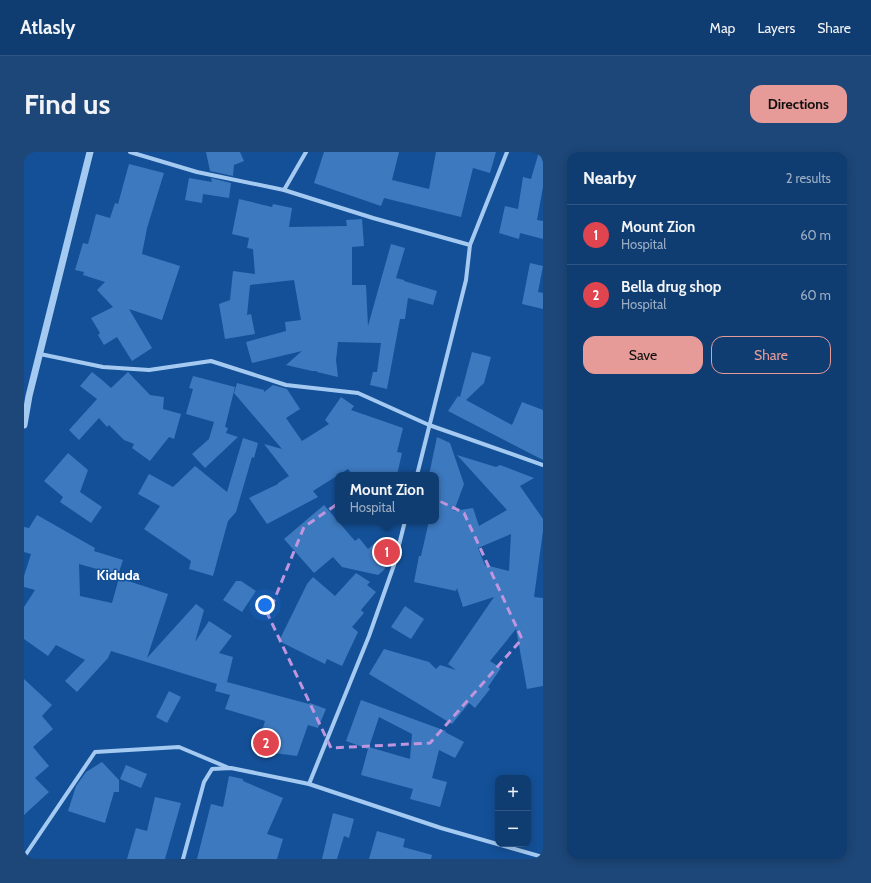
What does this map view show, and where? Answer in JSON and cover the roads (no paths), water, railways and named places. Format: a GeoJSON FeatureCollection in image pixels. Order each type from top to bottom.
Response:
{"type":"FeatureCollection","features":[{"type":"Feature","properties":{"kind":"street"},"geometry":{"type":"LineString","coordinates":[[24,425],[29,396],[90,152]]}},
{"type":"Feature","properties":{"kind":"street"},"geometry":{"type":"LineString","coordinates":[[130,152],[197,172],[284,190],[373,218],[470,245]]}},
{"type":"Feature","properties":{"kind":"street"},"geometry":{"type":"LineString","coordinates":[[284,190],[306,152]]}},
{"type":"Feature","properties":{"kind":"street"},"geometry":{"type":"LineString","coordinates":[[417,472],[466,280],[470,245],[507,152]]}},
{"type":"Feature","properties":{"kind":"street"},"geometry":{"type":"LineString","coordinates":[[40,354],[103,367],[149,370],[210,361],[286,385],[358,393],[429,425],[543,465]]}},
{"type":"Feature","properties":{"kind":"street"},"geometry":{"type":"LineString","coordinates":[[309,784],[369,636],[394,565],[404,524]]}},
{"type":"Feature","properties":{"kind":"street"},"geometry":{"type":"LineString","coordinates":[[24,857],[95,752],[179,747],[231,768],[309,784],[441,828],[543,857]]}},
{"type":"Feature","properties":{"kind":"street"},"geometry":{"type":"LineString","coordinates":[[183,859],[204,782],[212,769],[231,768]]}},
{"type":"Feature","properties":{"kind":"place","name":"Mount Zion"},"geometry":{"type":"Point","coordinates":[387,552]}},
{"type":"Feature","properties":{"kind":"place","name":"Bella drug shop"},"geometry":{"type":"Point","coordinates":[266,743]}},
{"type":"Feature","properties":{"kind":"district","name":"Kiduda"},"geometry":{"type":"Point","coordinates":[118,575]}}]}
